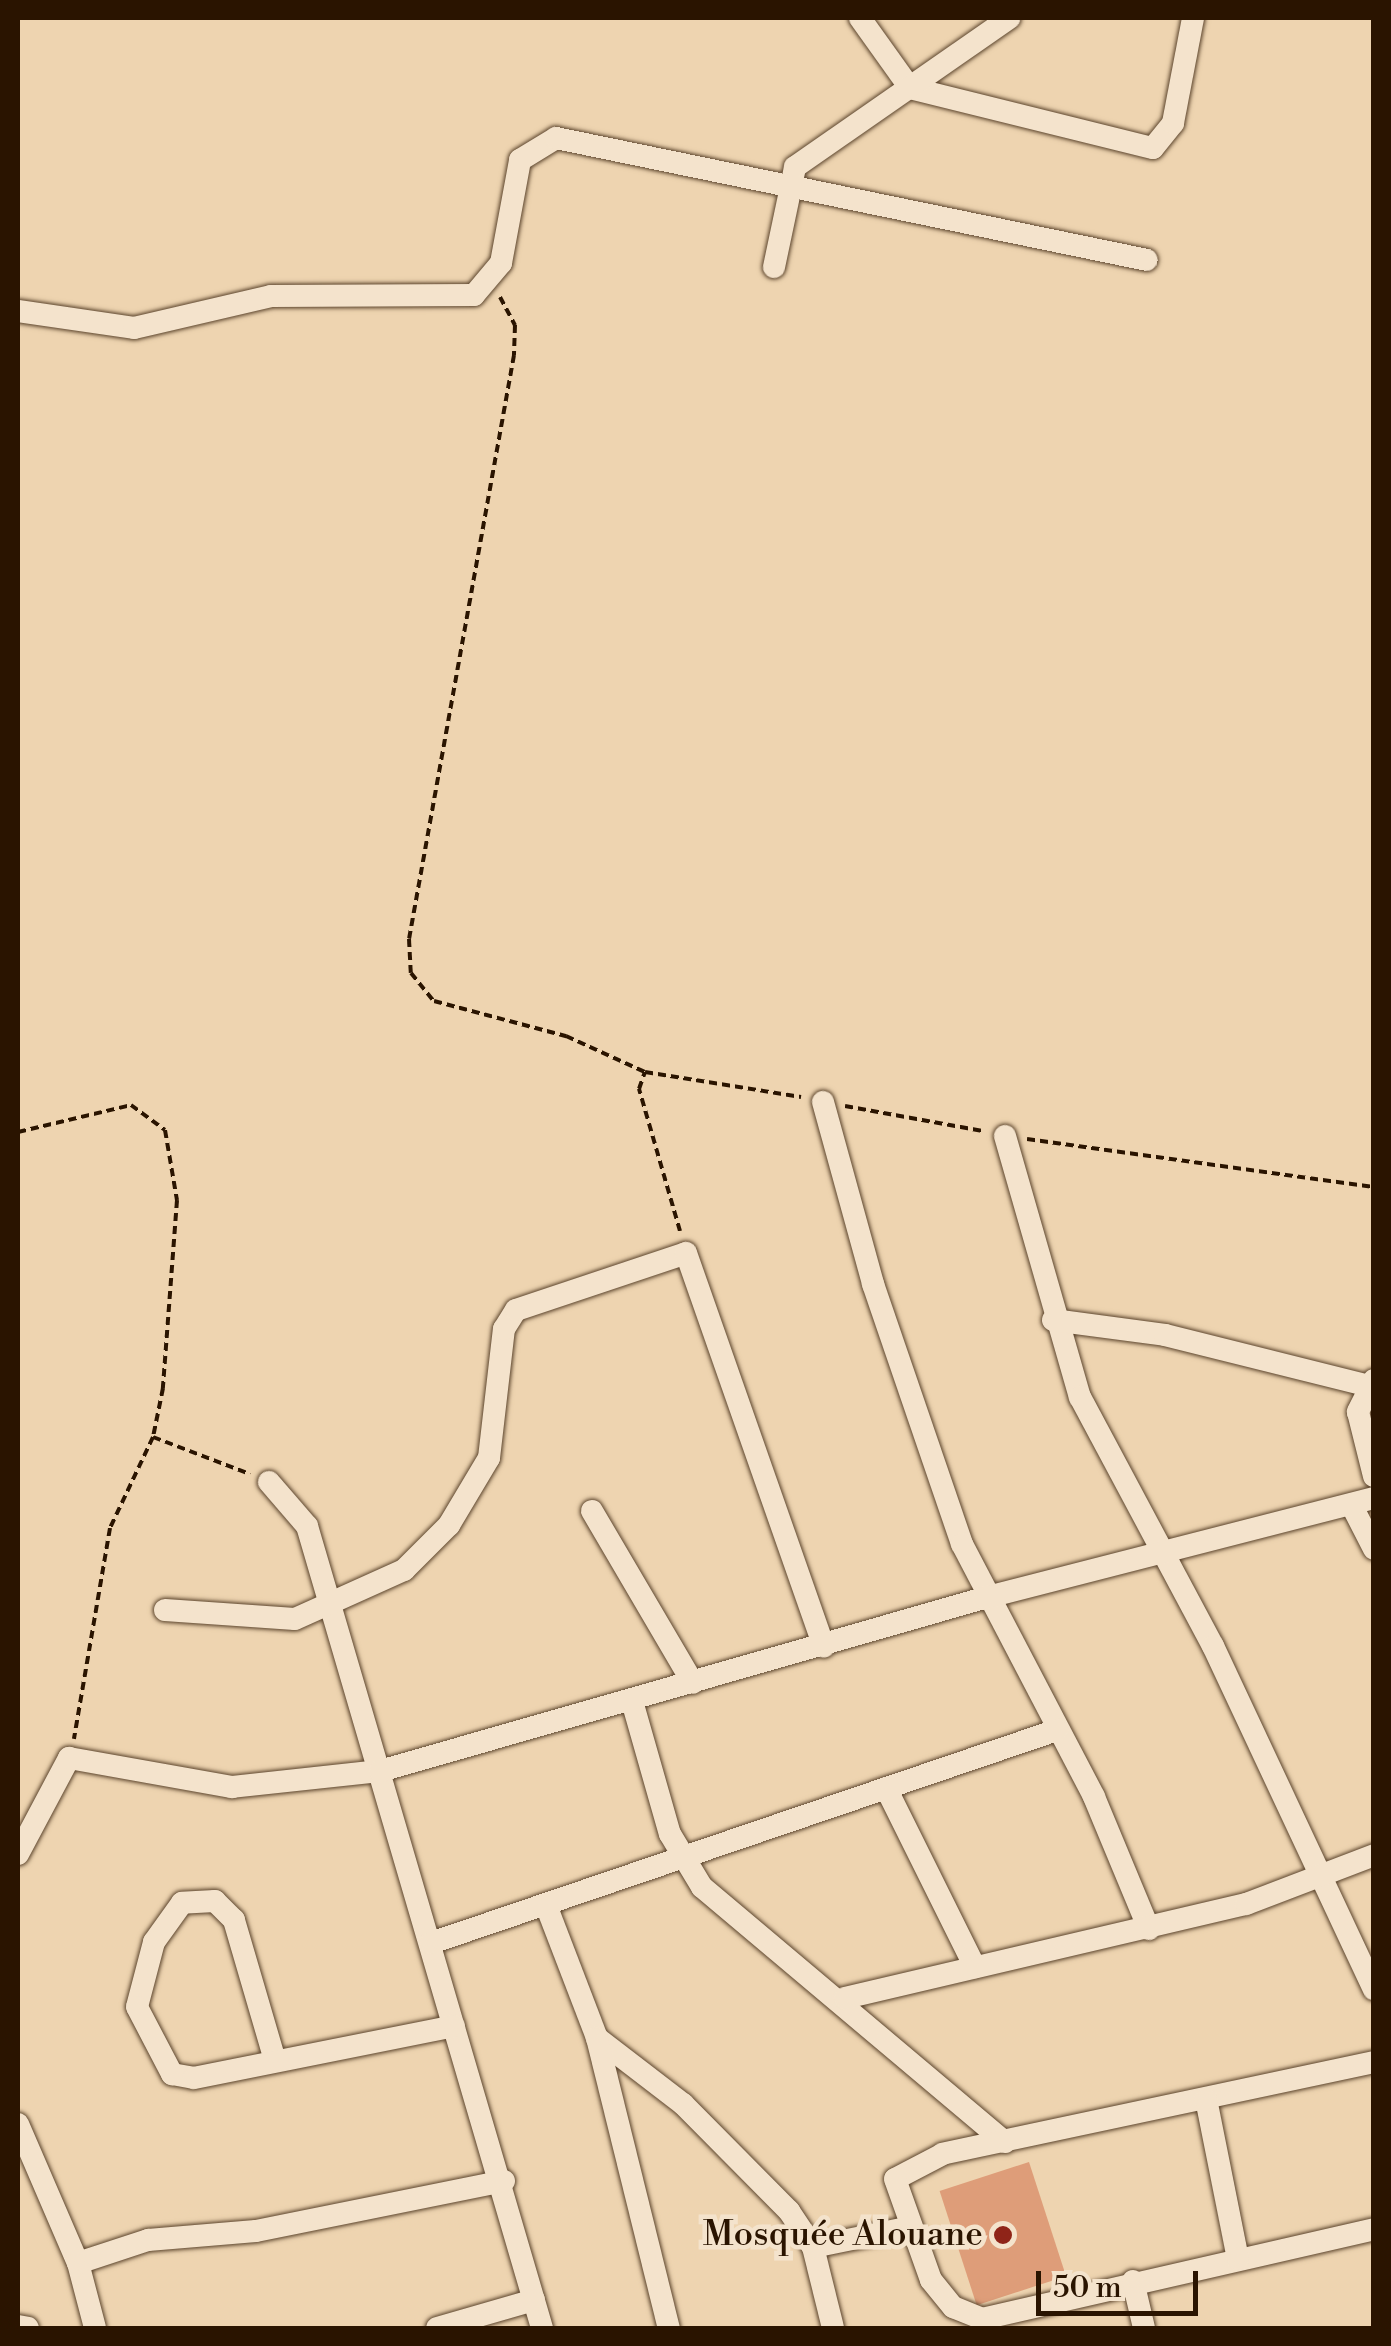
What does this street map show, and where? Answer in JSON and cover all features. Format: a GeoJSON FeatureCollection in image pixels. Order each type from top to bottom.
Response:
{"type":"FeatureCollection","features":[{"type":"Feature","properties":{"kind":"street"},"geometry":{"type":"LineString","coordinates":[[860,18],[910,88],[1160,147],[1177,110],[1193,18]]}},
{"type":"Feature","properties":{"kind":"street"},"geometry":{"type":"LineString","coordinates":[[774,266],[787,181],[802,160],[1010,18]]}},
{"type":"Feature","properties":{"kind":"street"},"geometry":{"type":"LineString","coordinates":[[18,311],[164,326],[271,296],[450,301],[488,285],[505,250],[520,160],[544,140],[787,181],[1147,260]]}},
{"type":"Feature","properties":{"kind":"street"},"geometry":{"type":"LineString","coordinates":[[823,1102],[873,1284],[984,1598],[1056,1730],[1149,1929]]}},
{"type":"Feature","properties":{"kind":"street"},"geometry":{"type":"LineString","coordinates":[[1005,1136],[1054,1320],[1080,1396],[1163,1552],[1324,1876],[1374,1989]]}},
{"type":"Feature","properties":{"kind":"street"},"geometry":{"type":"LineString","coordinates":[[166,1610],[256,1622],[331,1608],[404,1570],[471,1493],[496,1432],[504,1329],[516,1310],[686,1253],[824,1646]]}},
{"type":"Feature","properties":{"kind":"street"},"geometry":{"type":"LineString","coordinates":[[1054,1320],[1165,1335],[1369,1382],[1359,1428],[1374,1476]]}},
{"type":"Feature","properties":{"kind":"street"},"geometry":{"type":"LineString","coordinates":[[270,1482],[307,1526],[454,2026],[504,2182],[542,2328]]}},
{"type":"Feature","properties":{"kind":"street"},"geometry":{"type":"LineString","coordinates":[[18,1854],[69,1758],[232,1786],[380,1772],[984,1598],[1363,1502],[1374,1549]]}},
{"type":"Feature","properties":{"kind":"street"},"geometry":{"type":"LineString","coordinates":[[592,1511],[694,1683]]}},
{"type":"Feature","properties":{"kind":"street"},"geometry":{"type":"LineString","coordinates":[[632,1701],[681,1860],[702,1887],[845,1998],[1005,2142]]}},
{"type":"Feature","properties":{"kind":"street"},"geometry":{"type":"LineString","coordinates":[[430,1943],[1056,1730]]}},
{"type":"Feature","properties":{"kind":"street"},"geometry":{"type":"LineString","coordinates":[[886,1788],[975,1967]]}},
{"type":"Feature","properties":{"kind":"street"},"geometry":{"type":"LineString","coordinates":[[845,1998],[1149,1929],[1324,1876],[1374,1856]]}},
{"type":"Feature","properties":{"kind":"street"},"geometry":{"type":"LineString","coordinates":[[274,2057],[234,1920],[215,1901],[182,1903],[154,1942],[138,1993],[160,2062],[194,2078],[274,2057],[454,2026]]}},
{"type":"Feature","properties":{"kind":"street"},"geometry":{"type":"LineString","coordinates":[[546,1905],[597,2038],[670,2328]]}},
{"type":"Feature","properties":{"kind":"street"},"geometry":{"type":"LineString","coordinates":[[597,2038],[734,2153],[813,2247],[833,2328]]}},
{"type":"Feature","properties":{"kind":"street"},"geometry":{"type":"LineString","coordinates":[[1374,2062],[1005,2142],[898,2172],[910,2228],[943,2296],[984,2324],[1133,2281],[1374,2228]]}},
{"type":"Feature","properties":{"kind":"street"},"geometry":{"type":"LineString","coordinates":[[1206,2099],[1238,2260]]}},
{"type":"Feature","properties":{"kind":"street"},"geometry":{"type":"LineString","coordinates":[[18,2124],[78,2263],[95,2328]]}},
{"type":"Feature","properties":{"kind":"street"},"geometry":{"type":"LineString","coordinates":[[78,2263],[148,2240],[256,2231],[504,2182]]}},
{"type":"Feature","properties":{"kind":"street"},"geometry":{"type":"LineString","coordinates":[[813,2247],[910,2228]]}},
{"type":"Feature","properties":{"kind":"street"},"geometry":{"type":"LineString","coordinates":[[1133,2281],[1144,2328]]}},
{"type":"Feature","properties":{"kind":"street"},"geometry":{"type":"LineString","coordinates":[[436,2328],[534,2300]]}},
{"type":"Feature","properties":{"kind":"street"},"geometry":{"type":"LineString","coordinates":[[18,2326],[28,2328]]}},
{"type":"Feature","properties":{"kind":"path"},"geometry":{"type":"LineString","coordinates":[[488,285],[515,326],[514,355],[409,939],[411,973],[434,1001],[566,1036],[645,1072],[1005,1136],[1374,1187]]}},
{"type":"Feature","properties":{"kind":"path"},"geometry":{"type":"LineString","coordinates":[[645,1072],[639,1089],[686,1253]]}},
{"type":"Feature","properties":{"kind":"path"},"geometry":{"type":"LineString","coordinates":[[18,1132],[107,1104],[131,1105],[165,1130],[177,1200],[175,1324],[153,1437],[110,1528],[69,1758]]}},
{"type":"Feature","properties":{"kind":"path"},"geometry":{"type":"LineString","coordinates":[[153,1437],[270,1482]]}},
{"type":"Feature","properties":{"kind":"building","name":"Mosquée Alouane"},"geometry":{"type":"Polygon","coordinates":[[[1029,2162],[1066,2276],[977,2305],[940,2191],[1029,2162]]]}},
{"type":"Feature","properties":{"kind":"place","name":"Mosquée Alouane"},"geometry":{"type":"Point","coordinates":[1003,2235]}}]}
